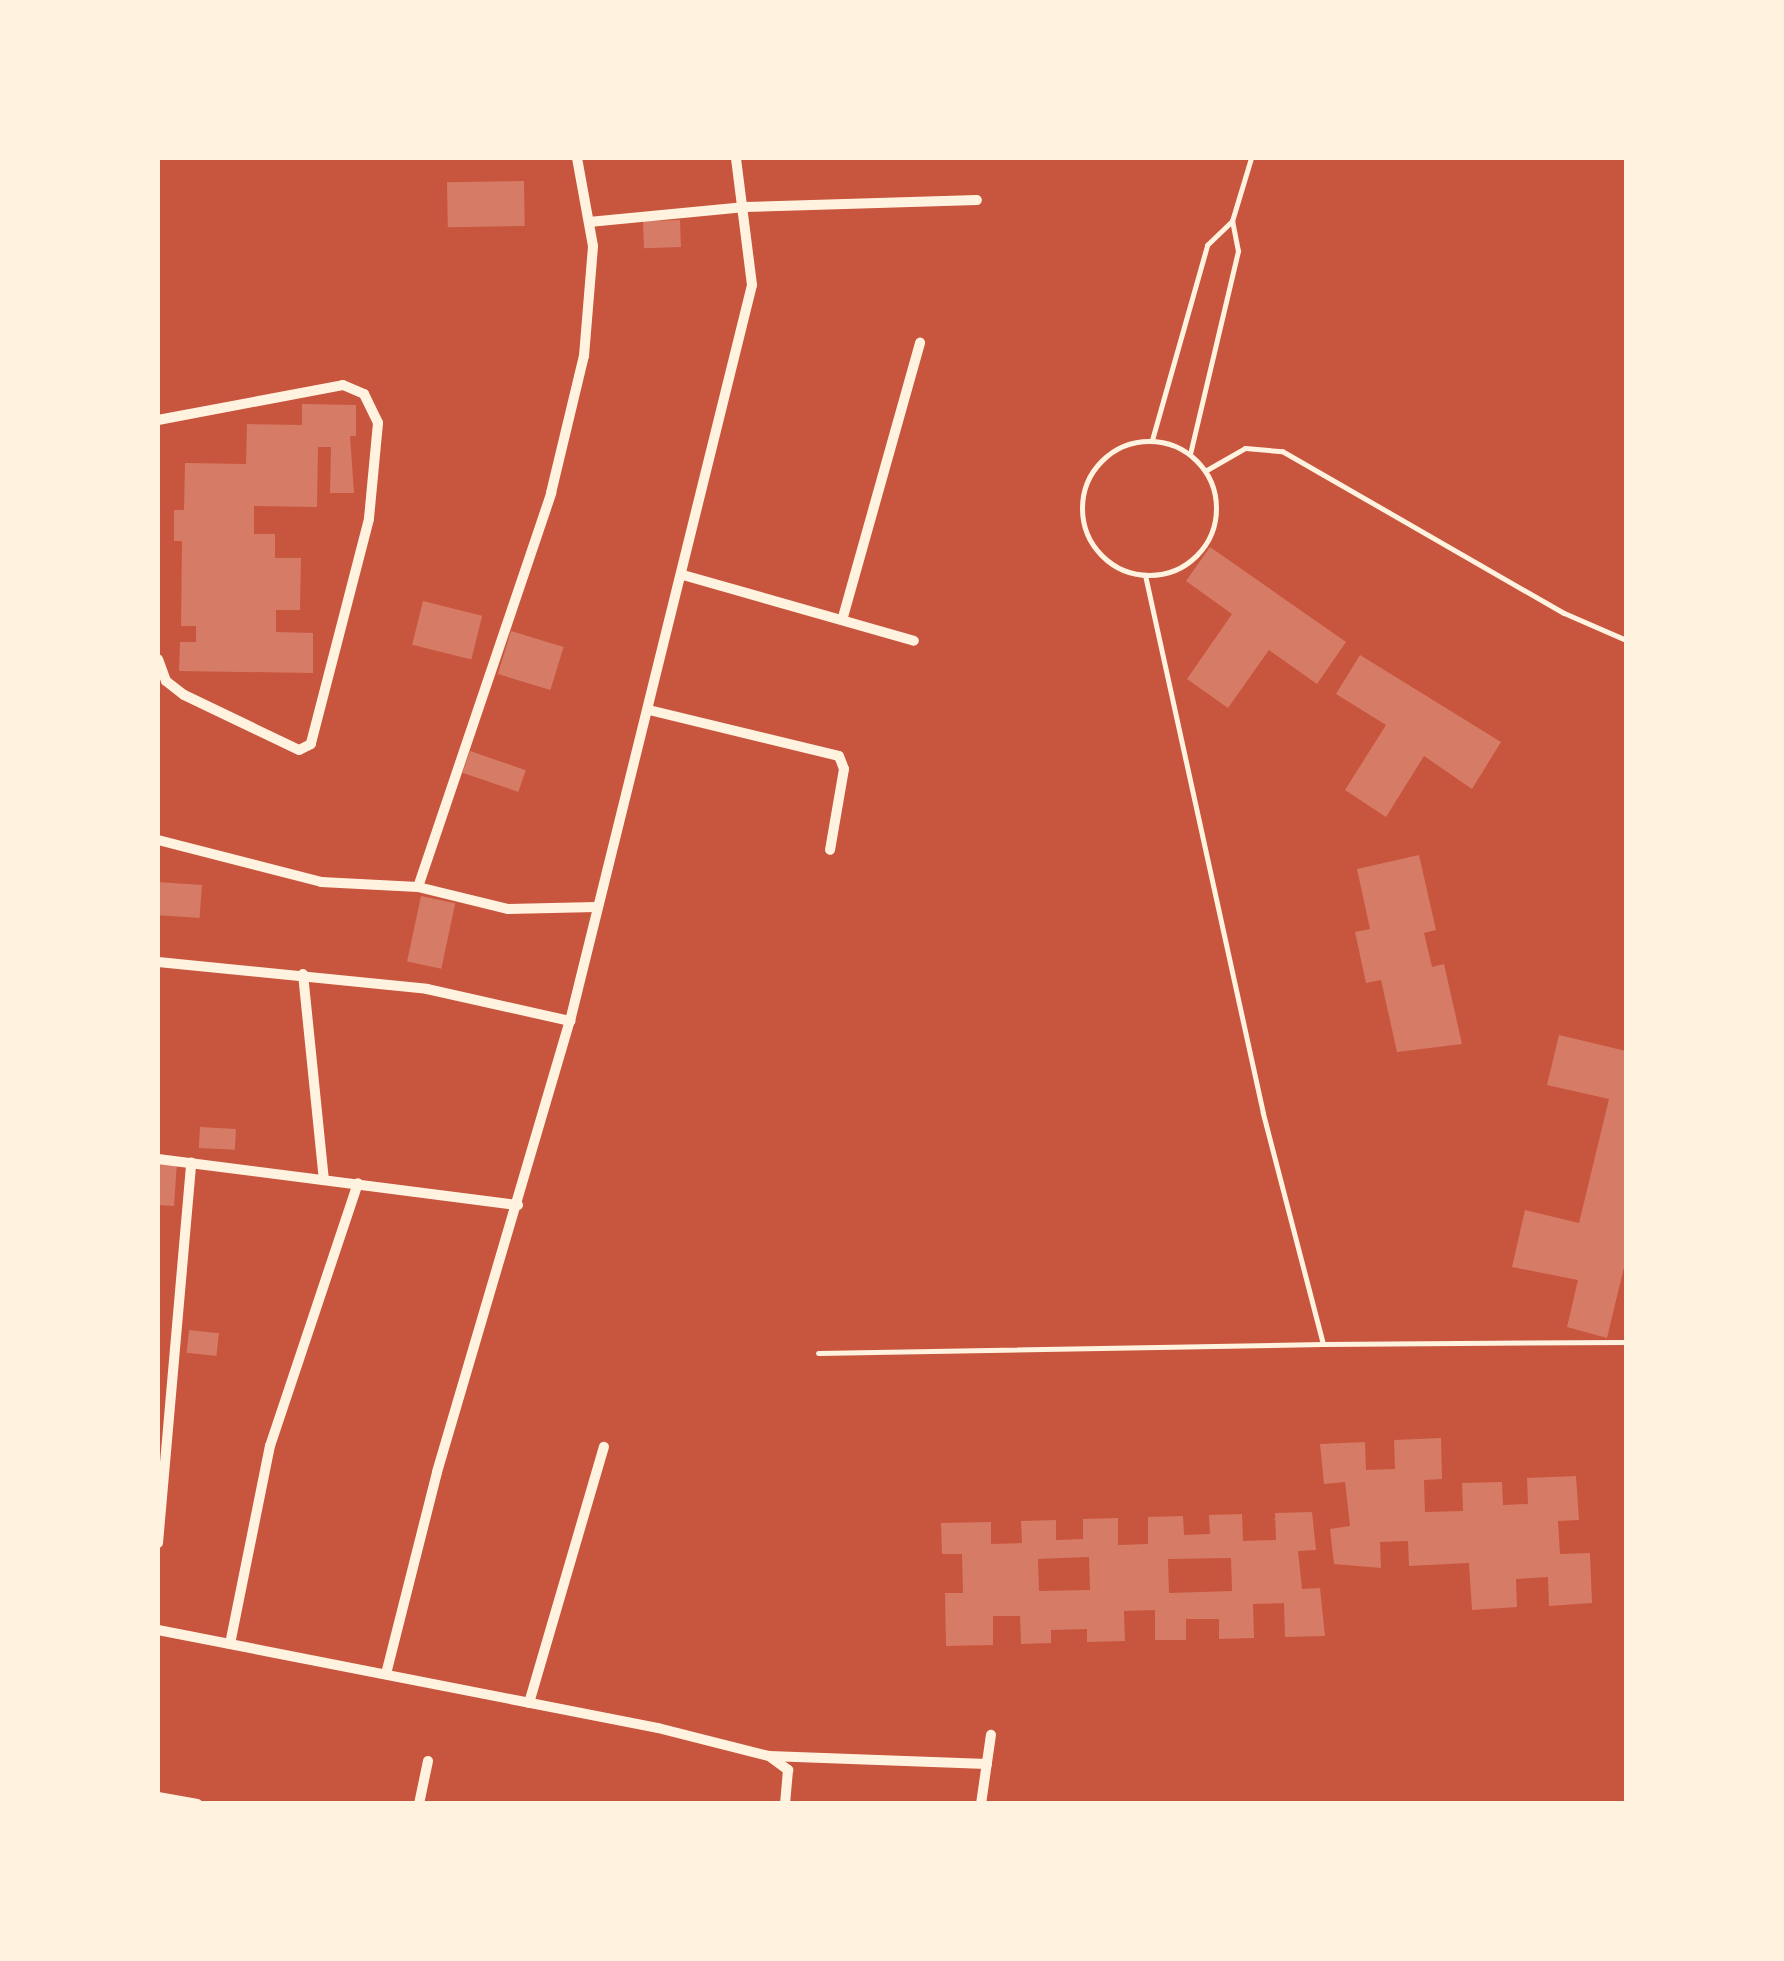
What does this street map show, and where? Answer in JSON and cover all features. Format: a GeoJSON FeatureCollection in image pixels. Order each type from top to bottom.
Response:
{"type":"FeatureCollection","features":[{"type":"Feature","properties":{"kind":"street"},"geometry":{"type":"LineString","coordinates":[[418,887],[551,493],[584,356],[593,246],[577,158]]}},
{"type":"Feature","properties":{"kind":"street"},"geometry":{"type":"LineString","coordinates":[[386,1674],[437,1472],[570,1021],[752,285],[736,158]]}},
{"type":"Feature","properties":{"kind":"street"},"geometry":{"type":"LineString","coordinates":[[589,222],[745,207],[978,200]]}},
{"type":"Feature","properties":{"kind":"street"},"geometry":{"type":"LineString","coordinates":[[843,617],[920,344]]}},
{"type":"Feature","properties":{"kind":"street"},"geometry":{"type":"LineString","coordinates":[[158,420],[343,385],[364,394],[378,424],[368,519],[312,744],[300,750],[184,695],[166,681],[158,659]]}},
{"type":"Feature","properties":{"kind":"street"},"geometry":{"type":"LineString","coordinates":[[683,574],[843,617],[914,641]]}},
{"type":"Feature","properties":{"kind":"street"},"geometry":{"type":"LineString","coordinates":[[649,710],[839,756],[844,769],[830,850]]}},
{"type":"Feature","properties":{"kind":"street"},"geometry":{"type":"LineString","coordinates":[[158,840],[320,882],[418,887],[508,908],[596,908]]}},
{"type":"Feature","properties":{"kind":"street"},"geometry":{"type":"LineString","coordinates":[[158,962],[427,989],[570,1021]]}},
{"type":"Feature","properties":{"kind":"street"},"geometry":{"type":"LineString","coordinates":[[303,974],[324,1180]]}},
{"type":"Feature","properties":{"kind":"street"},"geometry":{"type":"LineString","coordinates":[[158,1159],[518,1205]]}},
{"type":"Feature","properties":{"kind":"street"},"geometry":{"type":"LineString","coordinates":[[158,1543],[191,1162]]}},
{"type":"Feature","properties":{"kind":"street"},"geometry":{"type":"LineString","coordinates":[[230,1644],[270,1446],[358,1184]]}},
{"type":"Feature","properties":{"kind":"street"},"geometry":{"type":"LineString","coordinates":[[529,1703],[604,1447]]}},
{"type":"Feature","properties":{"kind":"street"},"geometry":{"type":"LineString","coordinates":[[158,1630],[529,1703],[769,1756],[987,1764]]}},
{"type":"Feature","properties":{"kind":"street"},"geometry":{"type":"LineString","coordinates":[[981,1804],[991,1736]]}},
{"type":"Feature","properties":{"kind":"street"},"geometry":{"type":"LineString","coordinates":[[769,1756],[788,1770],[785,1804]]}},
{"type":"Feature","properties":{"kind":"street"},"geometry":{"type":"LineString","coordinates":[[419,1804],[428,1761]]}},
{"type":"Feature","properties":{"kind":"street"},"geometry":{"type":"LineString","coordinates":[[158,1797],[197,1804]]}},
{"type":"Feature","properties":{"kind":"lane"},"geometry":{"type":"LineString","coordinates":[[1190,454],[1238,252],[1232,221],[1251,158]]}},
{"type":"Feature","properties":{"kind":"lane"},"geometry":{"type":"LineString","coordinates":[[1152,440],[1206,246],[1232,221]]}},
{"type":"Feature","properties":{"kind":"lane"},"geometry":{"type":"LineString","coordinates":[[1152,440],[1190,454],[1205,470],[1214,513],[1198,553],[1174,570],[1144,575],[1116,567],[1093,547],[1082,519],[1083,489],[1098,463],[1152,440]]}},
{"type":"Feature","properties":{"kind":"lane"},"geometry":{"type":"LineString","coordinates":[[1205,470],[1245,448],[1282,451],[1564,613],[1626,640]]}},
{"type":"Feature","properties":{"kind":"lane"},"geometry":{"type":"LineString","coordinates":[[1144,575],[1263,1112],[1323,1344]]}},
{"type":"Feature","properties":{"kind":"lane"},"geometry":{"type":"LineString","coordinates":[[818,1352],[1626,1342]]}},
{"type":"Feature","properties":{"kind":"building"},"geometry":{"type":"Polygon","coordinates":[[[524,181],[525,226],[448,227],[447,182],[524,181]]]}},
{"type":"Feature","properties":{"kind":"building"},"geometry":{"type":"Polygon","coordinates":[[[680,220],[681,247],[644,248],[643,221],[680,220]]]}},
{"type":"Feature","properties":{"kind":"building"},"geometry":{"type":"Polygon","coordinates":[[[302,404],[356,405],[356,436],[350,436],[354,493],[330,493],[331,447],[318,447],[317,507],[254,506],[254,534],[275,534],[275,558],[301,558],[300,610],[276,610],[276,632],[313,633],[313,673],[179,671],[180,642],[196,642],[196,626],[181,626],[182,541],[174,541],[174,510],[184,510],[185,463],[246,464],[247,424],[302,425],[302,404]]]}},
{"type":"Feature","properties":{"kind":"building"},"geometry":{"type":"Polygon","coordinates":[[[1210,547],[1346,642],[1317,684],[1269,650],[1228,708],[1187,679],[1232,614],[1186,581],[1210,547]]]}},
{"type":"Feature","properties":{"kind":"building"},"geometry":{"type":"Polygon","coordinates":[[[423,601],[482,616],[471,659],[412,645],[423,601]]]}},
{"type":"Feature","properties":{"kind":"building"},"geometry":{"type":"Polygon","coordinates":[[[511,631],[564,647],[550,690],[498,674],[511,631]]]}},
{"type":"Feature","properties":{"kind":"building"},"geometry":{"type":"Polygon","coordinates":[[[1360,655],[1501,742],[1472,789],[1424,756],[1386,817],[1345,790],[1386,725],[1336,694],[1360,655]]]}},
{"type":"Feature","properties":{"kind":"building"},"geometry":{"type":"Polygon","coordinates":[[[470,751],[526,770],[518,792],[463,773],[470,751]]]}},
{"type":"Feature","properties":{"kind":"building"},"geometry":{"type":"Polygon","coordinates":[[[1419,855],[1436,930],[1424,933],[1432,967],[1444,964],[1462,1044],[1397,1052],[1381,980],[1366,983],[1355,932],[1370,929],[1357,869],[1419,855]]]}},
{"type":"Feature","properties":{"kind":"building"},"geometry":{"type":"Polygon","coordinates":[[[158,882],[202,885],[200,918],[158,915],[158,882]]]}},
{"type":"Feature","properties":{"kind":"building"},"geometry":{"type":"Polygon","coordinates":[[[421,896],[455,903],[441,969],[407,962],[421,896]]]}},
{"type":"Feature","properties":{"kind":"building"},"geometry":{"type":"Polygon","coordinates":[[[1559,1035],[1626,1051],[1626,1259],[1607,1338],[1567,1327],[1578,1280],[1512,1267],[1525,1210],[1579,1223],[1609,1099],[1547,1085],[1559,1035]]]}},
{"type":"Feature","properties":{"kind":"building"},"geometry":{"type":"Polygon","coordinates":[[[200,1127],[236,1129],[235,1150],[199,1148],[200,1127]]]}},
{"type":"Feature","properties":{"kind":"building"},"geometry":{"type":"Polygon","coordinates":[[[158,1161],[177,1162],[174,1206],[158,1205],[158,1161]]]}},
{"type":"Feature","properties":{"kind":"building"},"geometry":{"type":"Polygon","coordinates":[[[189,1330],[219,1333],[216,1356],[187,1353],[189,1330]]]}},
{"type":"Feature","properties":{"kind":"building"},"geometry":{"type":"Polygon","coordinates":[[[1441,1438],[1442,1479],[1424,1480],[1425,1512],[1463,1511],[1462,1483],[1502,1482],[1503,1505],[1528,1504],[1527,1478],[1576,1476],[1579,1520],[1558,1521],[1560,1554],[1590,1553],[1592,1603],[1549,1606],[1548,1577],[1516,1579],[1517,1607],[1472,1610],[1469,1563],[1409,1566],[1408,1541],[1380,1542],[1381,1568],[1334,1564],[1330,1529],[1350,1526],[1345,1482],[1324,1484],[1320,1444],[1365,1442],[1366,1470],[1395,1469],[1394,1440],[1441,1438]]]}},
{"type":"Feature","properties":{"kind":"building"},"geometry":{"type":"Polygon","coordinates":[[[1312,1512],[1316,1550],[1298,1551],[1302,1589],[1320,1588],[1325,1636],[1285,1637],[1284,1603],[1253,1604],[1254,1638],[1219,1639],[1219,1619],[1186,1619],[1186,1640],[1155,1640],[1155,1610],[1124,1611],[1125,1641],[1087,1642],[1087,1629],[1051,1630],[1051,1643],[1021,1644],[1020,1616],[993,1616],[993,1645],[946,1646],[945,1593],[963,1593],[962,1554],[942,1554],[941,1523],[991,1522],[991,1544],[1022,1543],[1021,1521],[1056,1520],[1056,1540],[1083,1539],[1083,1519],[1118,1518],[1118,1545],[1148,1544],[1148,1517],[1183,1516],[1184,1535],[1210,1534],[1209,1515],[1242,1514],[1243,1541],[1276,1540],[1275,1513],[1312,1512]],[[1089,1557],[1038,1559],[1039,1591],[1090,1590],[1089,1557]],[[1231,1558],[1168,1559],[1169,1593],[1232,1591],[1231,1558]]]}}]}
